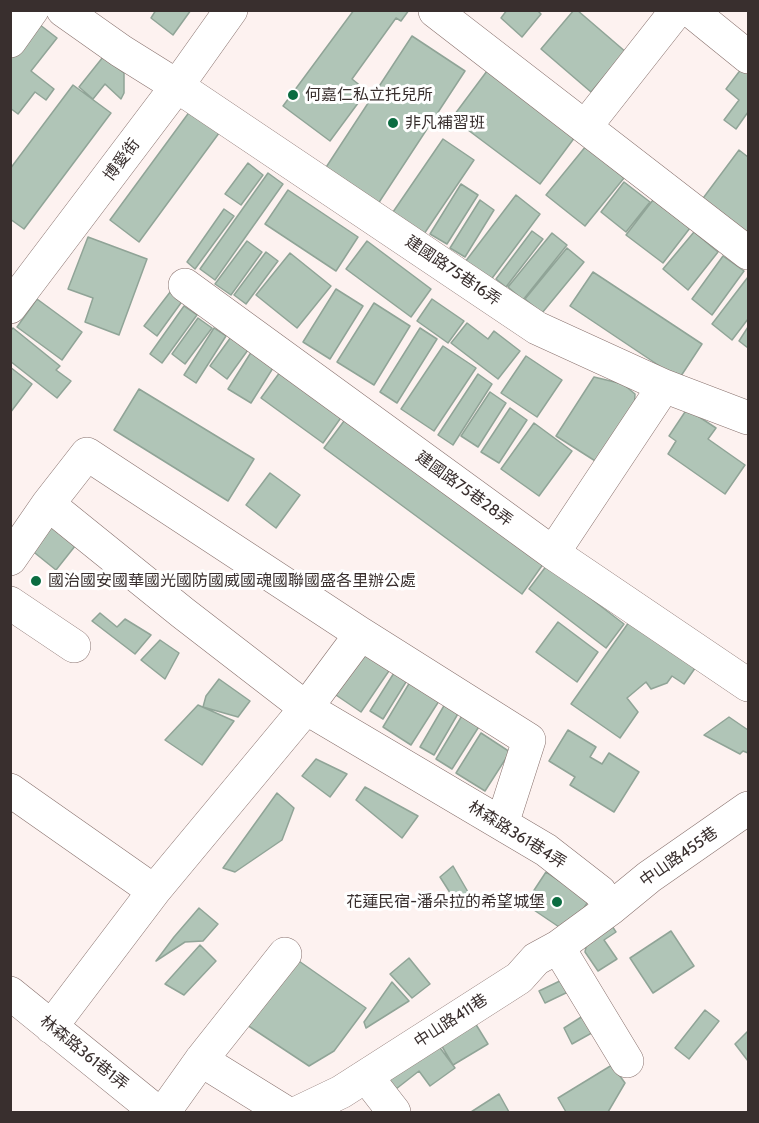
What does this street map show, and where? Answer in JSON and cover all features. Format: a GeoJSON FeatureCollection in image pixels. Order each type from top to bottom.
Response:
{"type":"FeatureCollection","features":[{"type":"Feature","properties":{"kind":"street"},"geometry":{"type":"LineString","coordinates":[[10,41],[33,10]]}},
{"type":"Feature","properties":{"kind":"street","name":"建國路75巷16弄"},"geometry":{"type":"LineString","coordinates":[[63,10],[537,328],[664,386],[748,418]]}},
{"type":"Feature","properties":{"kind":"street","name":"博愛街"},"geometry":{"type":"LineString","coordinates":[[10,307],[177,86],[231,10]]}},
{"type":"Feature","properties":{"kind":"street"},"geometry":{"type":"LineString","coordinates":[[585,127],[677,10]]}},
{"type":"Feature","properties":{"kind":"street"},"geometry":{"type":"LineString","coordinates":[[690,10],[748,57]]}},
{"type":"Feature","properties":{"kind":"street"},"geometry":{"type":"LineString","coordinates":[[435,11],[748,253]]}},
{"type":"Feature","properties":{"kind":"street","name":"建國路75巷28弄"},"geometry":{"type":"LineString","coordinates":[[185,285],[552,553],[748,685]]}},
{"type":"Feature","properties":{"kind":"street"},"geometry":{"type":"LineString","coordinates":[[552,553],[664,386]]}},
{"type":"Feature","properties":{"kind":"street"},"geometry":{"type":"LineString","coordinates":[[10,559],[87,453],[361,634],[529,740],[502,824]]}},
{"type":"Feature","properties":{"kind":"street","name":"林森路361巷4弄"},"geometry":{"type":"LineString","coordinates":[[48,504],[306,708],[546,849],[600,891],[610,909]]}},
{"type":"Feature","properties":{"kind":"street"},"geometry":{"type":"LineString","coordinates":[[10,603],[75,646]]}},
{"type":"Feature","properties":{"kind":"street"},"geometry":{"type":"LineString","coordinates":[[51,1027],[154,891],[306,708],[361,634]]}},
{"type":"Feature","properties":{"kind":"street"},"geometry":{"type":"LineString","coordinates":[[10,790],[154,891]]}},
{"type":"Feature","properties":{"kind":"street","name":"中山路455巷"},"geometry":{"type":"LineString","coordinates":[[610,909],[649,877],[748,808]]}},
{"type":"Feature","properties":{"kind":"street"},"geometry":{"type":"LineString","coordinates":[[610,909],[558,947],[627,1061]]}},
{"type":"Feature","properties":{"kind":"street","name":"中山路411巷"},"geometry":{"type":"LineString","coordinates":[[300,1113],[353,1084],[519,978],[537,959],[558,947]]}},
{"type":"Feature","properties":{"kind":"street"},"geometry":{"type":"LineString","coordinates":[[164,1113],[201,1060],[285,954]]}},
{"type":"Feature","properties":{"kind":"street","name":"林森路361巷1弄"},"geometry":{"type":"LineString","coordinates":[[10,993],[157,1113]]}},
{"type":"Feature","properties":{"kind":"street"},"geometry":{"type":"LineString","coordinates":[[201,1060],[285,1113]]}},
{"type":"Feature","properties":{"kind":"street"},"geometry":{"type":"LineString","coordinates":[[353,1084],[394,1113]]}},
{"type":"Feature","properties":{"kind":"building"},"geometry":{"type":"Polygon","coordinates":[[[156,10],[191,10],[173,35],[151,18],[156,10]]]}},
{"type":"Feature","properties":{"kind":"building"},"geometry":{"type":"Polygon","coordinates":[[[354,10],[409,10],[401,21],[396,18],[352,79],[367,91],[330,141],[283,106],[354,10]]]}},
{"type":"Feature","properties":{"kind":"building"},"geometry":{"type":"Polygon","coordinates":[[[507,10],[537,10],[541,14],[522,37],[501,18],[507,10]]]}},
{"type":"Feature","properties":{"kind":"building"},"geometry":{"type":"Polygon","coordinates":[[[574,10],[577,10],[634,59],[612,67],[591,92],[541,49],[574,10]]]}},
{"type":"Feature","properties":{"kind":"building"},"geometry":{"type":"Polygon","coordinates":[[[35,21],[57,38],[31,71],[54,89],[46,100],[35,92],[18,114],[10,108],[10,53],[35,21]]]}},
{"type":"Feature","properties":{"kind":"building","name":"非凡補習班"},"geometry":{"type":"Polygon","coordinates":[[[412,36],[465,71],[374,210],[321,175],[412,36]]]}},
{"type":"Feature","properties":{"kind":"building"},"geometry":{"type":"Polygon","coordinates":[[[103,57],[124,73],[124,93],[121,99],[105,84],[93,99],[79,87],[103,57]]]}},
{"type":"Feature","properties":{"kind":"building"},"geometry":{"type":"Polygon","coordinates":[[[748,60],[748,112],[736,129],[724,120],[739,100],[726,89],[748,60]]]}},
{"type":"Feature","properties":{"kind":"building"},"geometry":{"type":"Polygon","coordinates":[[[487,71],[575,137],[540,184],[452,118],[487,71]]]}},
{"type":"Feature","properties":{"kind":"building"},"geometry":{"type":"Polygon","coordinates":[[[73,85],[111,113],[24,229],[10,219],[10,169],[73,85]]]}},
{"type":"Feature","properties":{"kind":"building"},"geometry":{"type":"Polygon","coordinates":[[[193,107],[222,129],[139,242],[110,220],[193,107]]]}},
{"type":"Feature","properties":{"kind":"building"},"geometry":{"type":"Polygon","coordinates":[[[443,139],[474,160],[424,234],[393,212],[443,139]]]}},
{"type":"Feature","properties":{"kind":"building"},"geometry":{"type":"Polygon","coordinates":[[[586,146],[624,178],[585,226],[546,195],[586,146]]]}},
{"type":"Feature","properties":{"kind":"building"},"geometry":{"type":"Polygon","coordinates":[[[739,150],[748,157],[748,242],[698,205],[739,150]]]}},
{"type":"Feature","properties":{"kind":"building"},"geometry":{"type":"Polygon","coordinates":[[[248,163],[263,175],[241,205],[225,194],[248,163]]]}},
{"type":"Feature","properties":{"kind":"building"},"geometry":{"type":"Polygon","coordinates":[[[268,173],[283,184],[215,280],[200,269],[268,173]]]}},
{"type":"Feature","properties":{"kind":"building"},"geometry":{"type":"Polygon","coordinates":[[[624,182],[650,202],[626,232],[601,212],[624,182]]]}},
{"type":"Feature","properties":{"kind":"building"},"geometry":{"type":"Polygon","coordinates":[[[461,184],[478,195],[447,244],[430,234],[461,184]]]}},
{"type":"Feature","properties":{"kind":"building"},"geometry":{"type":"Polygon","coordinates":[[[288,190],[358,237],[336,271],[265,224],[288,190]]]}},
{"type":"Feature","properties":{"kind":"building"},"geometry":{"type":"Polygon","coordinates":[[[516,195],[540,214],[487,285],[462,266],[516,195]]]}},
{"type":"Feature","properties":{"kind":"building"},"geometry":{"type":"Polygon","coordinates":[[[480,200],[494,210],[465,257],[450,248],[480,200]]]}},
{"type":"Feature","properties":{"kind":"building"},"geometry":{"type":"Polygon","coordinates":[[[653,200],[690,228],[663,263],[626,235],[653,200]]]}},
{"type":"Feature","properties":{"kind":"building"},"geometry":{"type":"Polygon","coordinates":[[[224,209],[234,216],[195,269],[187,262],[224,209]]]}},
{"type":"Feature","properties":{"kind":"building"},"geometry":{"type":"Polygon","coordinates":[[[532,231],[543,239],[506,287],[496,279],[532,231]]]}},
{"type":"Feature","properties":{"kind":"building"},"geometry":{"type":"Polygon","coordinates":[[[694,232],[718,252],[688,290],[663,269],[694,232]]]}},
{"type":"Feature","properties":{"kind":"building"},"geometry":{"type":"Polygon","coordinates":[[[552,233],[567,245],[523,300],[508,287],[552,233]]]}},
{"type":"Feature","properties":{"kind":"building"},"geometry":{"type":"Polygon","coordinates":[[[88,237],[147,259],[119,335],[85,322],[93,298],[68,289],[88,237]]]}},
{"type":"Feature","properties":{"kind":"building"},"geometry":{"type":"Polygon","coordinates":[[[247,241],[262,252],[231,295],[215,284],[247,241]]]}},
{"type":"Feature","properties":{"kind":"building"},"geometry":{"type":"Polygon","coordinates":[[[367,241],[431,289],[411,317],[346,269],[367,241]]]}},
{"type":"Feature","properties":{"kind":"building"},"geometry":{"type":"Polygon","coordinates":[[[567,248],[584,262],[542,313],[525,299],[567,248]]]}},
{"type":"Feature","properties":{"kind":"building"},"geometry":{"type":"Polygon","coordinates":[[[266,252],[278,261],[246,304],[234,295],[266,252]]]}},
{"type":"Feature","properties":{"kind":"building"},"geometry":{"type":"Polygon","coordinates":[[[290,253],[331,286],[297,328],[256,295],[290,253]]]}},
{"type":"Feature","properties":{"kind":"building"},"geometry":{"type":"Polygon","coordinates":[[[723,256],[744,271],[712,315],[692,299],[723,256]]]}},
{"type":"Feature","properties":{"kind":"building"},"geometry":{"type":"Polygon","coordinates":[[[593,272],[702,344],[679,379],[570,306],[593,272]]]}},
{"type":"Feature","properties":{"kind":"building"},"geometry":{"type":"Polygon","coordinates":[[[748,277],[748,319],[732,340],[712,324],[748,277]]]}},
{"type":"Feature","properties":{"kind":"building"},"geometry":{"type":"Polygon","coordinates":[[[174,287],[186,296],[157,336],[144,326],[174,287]]]}},
{"type":"Feature","properties":{"kind":"building"},"geometry":{"type":"Polygon","coordinates":[[[336,289],[363,306],[330,359],[303,342],[336,289]]]}},
{"type":"Feature","properties":{"kind":"building"},"geometry":{"type":"Polygon","coordinates":[[[37,299],[82,332],[62,360],[17,327],[37,299]]]}},
{"type":"Feature","properties":{"kind":"building"},"geometry":{"type":"Polygon","coordinates":[[[432,299],[464,321],[448,343],[417,321],[432,299]]]}},
{"type":"Feature","properties":{"kind":"building"},"geometry":{"type":"Polygon","coordinates":[[[374,303],[410,326],[374,385],[337,362],[374,303]]]}},
{"type":"Feature","properties":{"kind":"building"},"geometry":{"type":"Polygon","coordinates":[[[184,306],[197,315],[162,363],[150,354],[184,306]]]}},
{"type":"Feature","properties":{"kind":"building"},"geometry":{"type":"Polygon","coordinates":[[[198,318],[212,328],[185,364],[172,354],[198,318]]]}},
{"type":"Feature","properties":{"kind":"building"},"geometry":{"type":"Polygon","coordinates":[[[467,323],[488,339],[494,331],[520,351],[498,379],[451,343],[467,323]]]}},
{"type":"Feature","properties":{"kind":"building"},"geometry":{"type":"Polygon","coordinates":[[[748,327],[748,348],[739,341],[748,327]]]}},
{"type":"Feature","properties":{"kind":"building"},"geometry":{"type":"Polygon","coordinates":[[[13,328],[60,366],[56,370],[71,381],[57,398],[10,361],[10,331],[13,328]]]}},
{"type":"Feature","properties":{"kind":"building"},"geometry":{"type":"Polygon","coordinates":[[[214,328],[226,336],[196,383],[184,375],[214,328]]]}},
{"type":"Feature","properties":{"kind":"building"},"geometry":{"type":"Polygon","coordinates":[[[420,328],[437,339],[397,403],[380,392],[420,328]]]}},
{"type":"Feature","properties":{"kind":"building"},"geometry":{"type":"Polygon","coordinates":[[[236,330],[253,343],[227,379],[210,366],[236,330]]]}},
{"type":"Feature","properties":{"kind":"building"},"geometry":{"type":"Polygon","coordinates":[[[255,346],[278,360],[251,403],[228,389],[255,346]]]}},
{"type":"Feature","properties":{"kind":"building"},"geometry":{"type":"Polygon","coordinates":[[[443,346],[476,368],[434,431],[401,409],[443,346]]]}},
{"type":"Feature","properties":{"kind":"building"},"geometry":{"type":"Polygon","coordinates":[[[526,356],[562,380],[537,417],[501,393],[526,356]]]}},
{"type":"Feature","properties":{"kind":"building"},"geometry":{"type":"Polygon","coordinates":[[[10,367],[32,384],[10,413],[10,367]]]}},
{"type":"Feature","properties":{"kind":"building"},"geometry":{"type":"Polygon","coordinates":[[[283,368],[345,412],[323,443],[261,398],[283,368]]]}},
{"type":"Feature","properties":{"kind":"building"},"geometry":{"type":"Polygon","coordinates":[[[478,374],[492,384],[453,445],[438,435],[478,374]]]}},
{"type":"Feature","properties":{"kind":"building"},"geometry":{"type":"Polygon","coordinates":[[[594,377],[623,384],[635,394],[634,411],[600,464],[556,436],[594,377]]]}},
{"type":"Feature","properties":{"kind":"building"},"geometry":{"type":"Polygon","coordinates":[[[139,389],[254,459],[228,501],[114,430],[139,389]]]}},
{"type":"Feature","properties":{"kind":"building"},"geometry":{"type":"Polygon","coordinates":[[[490,392],[506,403],[478,447],[461,436],[490,392]]]}},
{"type":"Feature","properties":{"kind":"building"},"geometry":{"type":"Polygon","coordinates":[[[510,408],[527,420],[499,463],[481,452],[510,408]]]}},
{"type":"Feature","properties":{"kind":"building"},"geometry":{"type":"Polygon","coordinates":[[[687,409],[716,428],[708,439],[745,465],[725,494],[668,454],[676,441],[669,436],[687,409]]]}},
{"type":"Feature","properties":{"kind":"building"},"geometry":{"type":"Polygon","coordinates":[[[350,413],[546,560],[522,594],[324,448],[350,413]]]}},
{"type":"Feature","properties":{"kind":"building"},"geometry":{"type":"Polygon","coordinates":[[[534,423],[572,451],[539,496],[501,469],[534,423]]]}},
{"type":"Feature","properties":{"kind":"building"},"geometry":{"type":"Polygon","coordinates":[[[270,473],[300,495],[276,528],[246,505],[270,473]]]}},
{"type":"Feature","properties":{"kind":"building"},"geometry":{"type":"Polygon","coordinates":[[[46,508],[83,536],[56,570],[20,541],[46,508]]]}},
{"type":"Feature","properties":{"kind":"building"},"geometry":{"type":"Polygon","coordinates":[[[547,565],[624,624],[606,648],[529,589],[547,565]]]}},
{"type":"Feature","properties":{"kind":"building"},"geometry":{"type":"Polygon","coordinates":[[[100,613],[117,627],[125,619],[151,635],[135,654],[92,621],[100,613]]]}},
{"type":"Feature","properties":{"kind":"building"},"geometry":{"type":"Polygon","coordinates":[[[634,615],[700,661],[684,684],[672,676],[667,683],[651,689],[646,682],[627,698],[638,712],[620,738],[571,704],[634,615]]]}},
{"type":"Feature","properties":{"kind":"building"},"geometry":{"type":"Polygon","coordinates":[[[558,622],[598,652],[577,682],[536,652],[558,622]]]}},
{"type":"Feature","properties":{"kind":"building"},"geometry":{"type":"Polygon","coordinates":[[[160,640],[179,653],[165,679],[141,660],[160,640]]]}},
{"type":"Feature","properties":{"kind":"building"},"geometry":{"type":"Polygon","coordinates":[[[363,640],[395,662],[361,712],[330,691],[363,640]]]}},
{"type":"Feature","properties":{"kind":"building"},"geometry":{"type":"Polygon","coordinates":[[[399,665],[411,674],[383,719],[370,711],[399,665]]]}},
{"type":"Feature","properties":{"kind":"building"},"geometry":{"type":"Polygon","coordinates":[[[219,679],[250,701],[238,717],[203,707],[206,696],[219,679]]]}},
{"type":"Feature","properties":{"kind":"building"},"geometry":{"type":"Polygon","coordinates":[[[410,682],[439,701],[411,745],[383,727],[410,682]]]}},
{"type":"Feature","properties":{"kind":"building"},"geometry":{"type":"Polygon","coordinates":[[[445,704],[459,712],[434,755],[420,747],[445,704]]]}},
{"type":"Feature","properties":{"kind":"building"},"geometry":{"type":"Polygon","coordinates":[[[198,705],[234,721],[202,765],[165,740],[198,705]]]}},
{"type":"Feature","properties":{"kind":"building"},"geometry":{"type":"Polygon","coordinates":[[[463,714],[480,725],[452,769],[436,759],[463,714]]]}},
{"type":"Feature","properties":{"kind":"building"},"geometry":{"type":"Polygon","coordinates":[[[729,717],[748,730],[748,753],[743,751],[740,754],[704,735],[729,717]]]}},
{"type":"Feature","properties":{"kind":"building"},"geometry":{"type":"Polygon","coordinates":[[[568,730],[596,747],[590,757],[602,764],[609,753],[639,772],[614,812],[570,785],[575,777],[549,761],[568,730]]]}},
{"type":"Feature","properties":{"kind":"building"},"geometry":{"type":"Polygon","coordinates":[[[481,733],[510,752],[485,791],[456,773],[481,733]]]}},
{"type":"Feature","properties":{"kind":"building"},"geometry":{"type":"Polygon","coordinates":[[[316,759],[347,774],[330,797],[302,776],[316,759]]]}},
{"type":"Feature","properties":{"kind":"building"},"geometry":{"type":"Polygon","coordinates":[[[365,787],[418,816],[402,838],[356,800],[365,787]]]}},
{"type":"Feature","properties":{"kind":"building"},"geometry":{"type":"Polygon","coordinates":[[[277,793],[294,808],[282,840],[235,872],[223,868],[277,793]]]}},
{"type":"Feature","properties":{"kind":"building"},"geometry":{"type":"Polygon","coordinates":[[[453,866],[472,899],[461,910],[440,877],[453,866]]]}},
{"type":"Feature","properties":{"kind":"building","name":"花蓮民宿-潘朵拉的希望城堡"},"geometry":{"type":"Polygon","coordinates":[[[546,872],[589,900],[568,933],[525,904],[546,872]]]}},
{"type":"Feature","properties":{"kind":"building"},"geometry":{"type":"Polygon","coordinates":[[[199,908],[218,924],[203,941],[185,942],[156,961],[174,937],[199,908]]]}},
{"type":"Feature","properties":{"kind":"building"},"geometry":{"type":"Polygon","coordinates":[[[608,920],[616,932],[604,940],[617,959],[598,971],[585,952],[589,933],[608,920]]]}},
{"type":"Feature","properties":{"kind":"building"},"geometry":{"type":"Polygon","coordinates":[[[671,931],[694,966],[653,993],[630,958],[671,931]]]}},
{"type":"Feature","properties":{"kind":"building"},"geometry":{"type":"Polygon","coordinates":[[[200,945],[216,961],[184,995],[165,984],[200,945]]]}},
{"type":"Feature","properties":{"kind":"building"},"geometry":{"type":"Polygon","coordinates":[[[409,958],[430,984],[412,998],[390,974],[409,958]]]}},
{"type":"Feature","properties":{"kind":"building"},"geometry":{"type":"Polygon","coordinates":[[[296,959],[366,1008],[334,1051],[309,1066],[241,1021],[296,959]]]}},
{"type":"Feature","properties":{"kind":"building"},"geometry":{"type":"Polygon","coordinates":[[[564,979],[570,991],[545,1003],[539,991],[564,979]]]}},
{"type":"Feature","properties":{"kind":"building"},"geometry":{"type":"Polygon","coordinates":[[[392,982],[409,1001],[366,1028],[364,1022],[392,982]]]}},
{"type":"Feature","properties":{"kind":"building"},"geometry":{"type":"Polygon","coordinates":[[[705,1010],[719,1021],[689,1059],[675,1048],[705,1010]]]}},
{"type":"Feature","properties":{"kind":"building"},"geometry":{"type":"Polygon","coordinates":[[[586,1014],[597,1030],[572,1044],[564,1028],[586,1014]]]}},
{"type":"Feature","properties":{"kind":"building"},"geometry":{"type":"Polygon","coordinates":[[[472,1018],[488,1044],[453,1065],[437,1038],[472,1018]]]}},
{"type":"Feature","properties":{"kind":"building"},"geometry":{"type":"Polygon","coordinates":[[[748,1031],[748,1061],[735,1044],[748,1031]]]}},
{"type":"Feature","properties":{"kind":"building"},"geometry":{"type":"Polygon","coordinates":[[[432,1037],[455,1068],[430,1086],[419,1071],[396,1089],[384,1074],[432,1037]]]}},
{"type":"Feature","properties":{"kind":"building"},"geometry":{"type":"Polygon","coordinates":[[[612,1065],[625,1083],[608,1112],[566,1112],[558,1098],[612,1065]]]}},
{"type":"Feature","properties":{"kind":"building"},"geometry":{"type":"Polygon","coordinates":[[[499,1094],[509,1112],[471,1112],[499,1094]]]}},
{"type":"Feature","properties":{"kind":"place","name":"何嘉仁私立托兒所"},"geometry":{"type":"Point","coordinates":[293,95]}},
{"type":"Feature","properties":{"kind":"place","name":"非凡補習班"},"geometry":{"type":"Point","coordinates":[393,123]}},
{"type":"Feature","properties":{"kind":"place","name":"國治國安國華國光國防國威國魂國聯國盛各里辦公處"},"geometry":{"type":"Point","coordinates":[36,581]}},
{"type":"Feature","properties":{"kind":"place","name":"花蓮民宿-潘朵拉的希望城堡"},"geometry":{"type":"Point","coordinates":[557,902]}}]}
